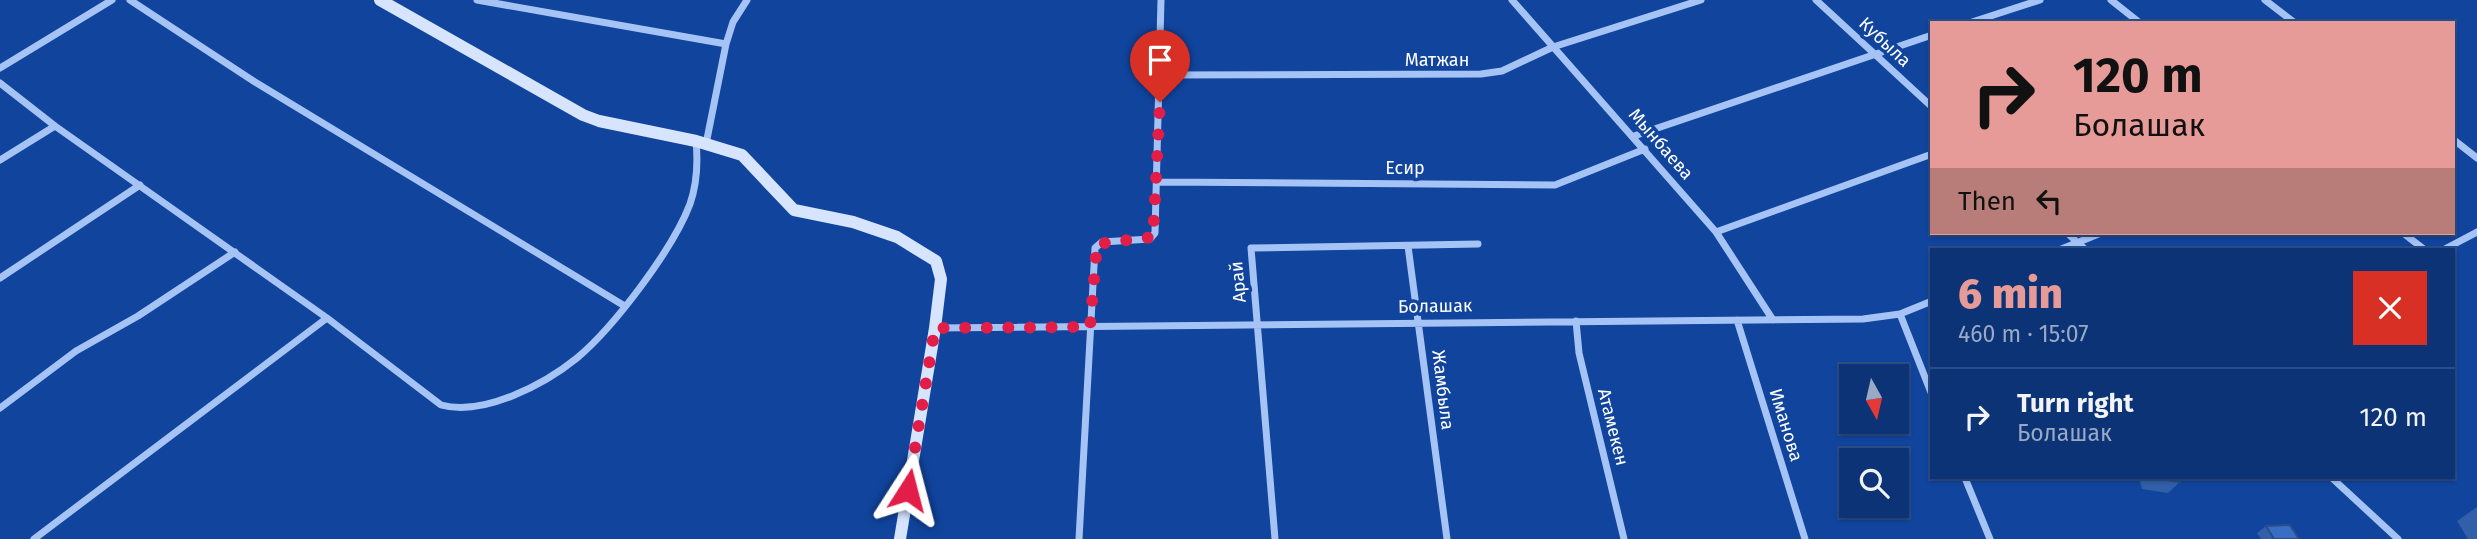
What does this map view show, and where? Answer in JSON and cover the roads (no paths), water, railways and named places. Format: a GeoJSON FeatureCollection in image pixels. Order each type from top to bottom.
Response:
{"type":"FeatureCollection","features":[{"type":"Feature","properties":{"kind":"street"},"geometry":{"type":"LineString","coordinates":[[0,68],[112,0]]}},
{"type":"Feature","properties":{"kind":"street"},"geometry":{"type":"LineString","coordinates":[[130,0],[266,89],[623,305]]}},
{"type":"Feature","properties":{"kind":"street"},"geometry":{"type":"LineString","coordinates":[[380,0],[583,115],[701,143],[749,160],[794,210],[875,229],[897,237],[936,261],[941,279],[935,328],[900,539]]}},
{"type":"Feature","properties":{"kind":"street"},"geometry":{"type":"LineString","coordinates":[[477,0],[726,44]]}},
{"type":"Feature","properties":{"kind":"street"},"geometry":{"type":"LineString","coordinates":[[0,83],[54,126],[327,317],[440,405],[455,410],[478,408],[496,402],[576,359],[591,346],[685,218],[691,203],[701,143],[726,44],[733,22],[747,0]]}},
{"type":"Feature","properties":{"kind":"street"},"geometry":{"type":"LineString","coordinates":[[1079,539],[1097,244],[1153,237],[1161,75],[1161,0]]}},
{"type":"Feature","properties":{"kind":"street","name":"Мынбаева"},"geometry":{"type":"LineString","coordinates":[[1512,0],[1716,232],[1773,320]]}},
{"type":"Feature","properties":{"kind":"street","name":"Матжан"},"geometry":{"type":"LineString","coordinates":[[1161,75],[1481,74],[1519,65],[1553,47],[1701,0]]}},
{"type":"Feature","properties":{"kind":"street","name":"Кубыла"},"geometry":{"type":"LineString","coordinates":[[1816,0],[1930,105]]}},
{"type":"Feature","properties":{"kind":"street"},"geometry":{"type":"LineString","coordinates":[[1975,21],[2040,0]]}},
{"type":"Feature","properties":{"kind":"street"},"geometry":{"type":"LineString","coordinates":[[2111,0],[2137,21]]}},
{"type":"Feature","properties":{"kind":"street"},"geometry":{"type":"LineString","coordinates":[[2264,0],[2292,21]]}},
{"type":"Feature","properties":{"kind":"street"},"geometry":{"type":"LineString","coordinates":[[1634,136],[1930,35]]}},
{"type":"Feature","properties":{"kind":"street"},"geometry":{"type":"LineString","coordinates":[[0,160],[54,126]]}},
{"type":"Feature","properties":{"kind":"street"},"geometry":{"type":"LineString","coordinates":[[2455,141],[2477,158]]}},
{"type":"Feature","properties":{"kind":"street","name":"Есир"},"geometry":{"type":"LineString","coordinates":[[1157,182],[1555,184],[1645,149]]}},
{"type":"Feature","properties":{"kind":"street"},"geometry":{"type":"LineString","coordinates":[[1716,232],[1930,155]]}},
{"type":"Feature","properties":{"kind":"street"},"geometry":{"type":"LineString","coordinates":[[0,278],[140,185]]}},
{"type":"Feature","properties":{"kind":"street"},"geometry":{"type":"LineString","coordinates":[[2447,248],[2477,232]]}},
{"type":"Feature","properties":{"kind":"street"},"geometry":{"type":"LineString","coordinates":[[2069,235],[2084,248]]}},
{"type":"Feature","properties":{"kind":"street"},"geometry":{"type":"LineString","coordinates":[[2064,248],[2096,235]]}},
{"type":"Feature","properties":{"kind":"street"},"geometry":{"type":"LineString","coordinates":[[2406,235],[2422,248]]}},
{"type":"Feature","properties":{"kind":"street","name":"Арай"},"geometry":{"type":"LineString","coordinates":[[1275,539],[1251,248],[1478,244]]}},
{"type":"Feature","properties":{"kind":"street","name":"Жамбыла"},"geometry":{"type":"LineString","coordinates":[[1408,246],[1447,539]]}},
{"type":"Feature","properties":{"kind":"street"},"geometry":{"type":"LineString","coordinates":[[0,408],[76,351],[138,316],[235,252]]}},
{"type":"Feature","properties":{"kind":"street","name":"Болашак"},"geometry":{"type":"LineString","coordinates":[[935,328],[1863,319],[1900,314],[1930,302]]}},
{"type":"Feature","properties":{"kind":"street"},"geometry":{"type":"LineString","coordinates":[[1900,314],[1930,390]]}},
{"type":"Feature","properties":{"kind":"street"},"geometry":{"type":"LineString","coordinates":[[34,539],[327,317]]}},
{"type":"Feature","properties":{"kind":"street","name":"Иманова"},"geometry":{"type":"LineString","coordinates":[[1737,320],[1805,539]]}},
{"type":"Feature","properties":{"kind":"street","name":"Атамекен"},"geometry":{"type":"LineString","coordinates":[[1576,321],[1579,353],[1624,539]]}},
{"type":"Feature","properties":{"kind":"street"},"geometry":{"type":"LineString","coordinates":[[1965,479],[1990,539]]}},
{"type":"Feature","properties":{"kind":"street"},"geometry":{"type":"LineString","coordinates":[[2333,479],[2398,539]]}}]}
